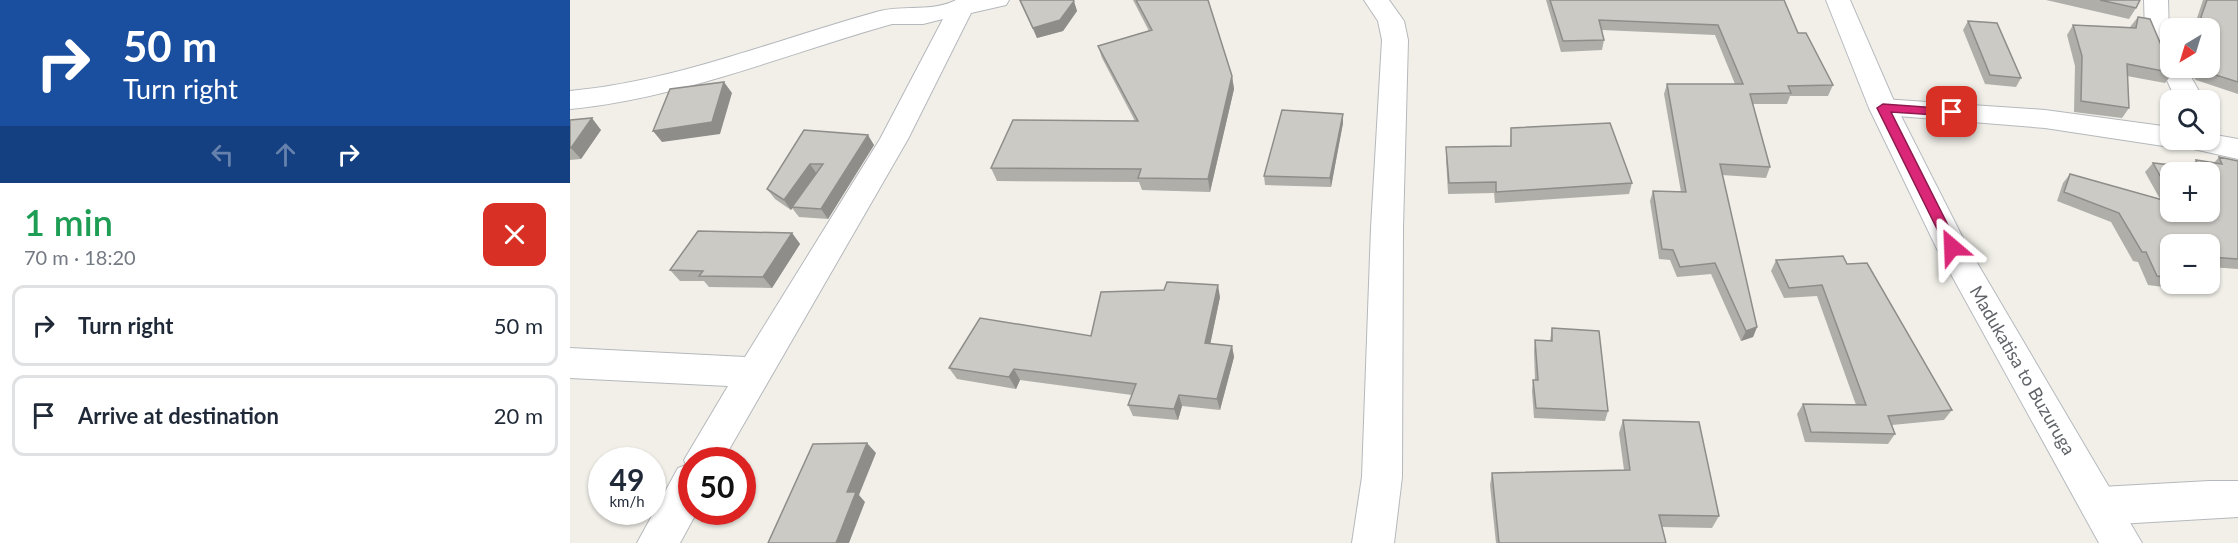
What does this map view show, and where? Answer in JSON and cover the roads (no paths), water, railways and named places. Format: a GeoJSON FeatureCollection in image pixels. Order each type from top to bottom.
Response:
{"type":"FeatureCollection","features":[{"type":"Feature","properties":{"kind":"street"},"geometry":{"type":"LineString","coordinates":[[570,100],[591,98],[690,78],[755,60],[860,23],[891,16],[923,16],[997,0]]}},
{"type":"Feature","properties":{"kind":"street"},"geometry":{"type":"LineString","coordinates":[[1373,543],[1382,477],[1387,228],[1395,40],[1391,21],[1376,0]]}},
{"type":"Feature","properties":{"kind":"street","name":"Madukatisa to Buzuruga"},"geometry":{"type":"LineString","coordinates":[[1838,0],[1883,108],[1952,247],[2121,543]]}},
{"type":"Feature","properties":{"kind":"street"},"geometry":{"type":"LineString","coordinates":[[2156,0],[2153,15],[2155,30],[2160,41]]}},
{"type":"Feature","properties":{"kind":"street"},"geometry":{"type":"LineString","coordinates":[[711,447],[894,139],[962,6]]}},
{"type":"Feature","properties":{"kind":"street"},"geometry":{"type":"LineString","coordinates":[[1883,108],[2044,119],[2160,136]]}},
{"type":"Feature","properties":{"kind":"street"},"geometry":{"type":"LineString","coordinates":[[2220,145],[2238,149]]}},
{"type":"Feature","properties":{"kind":"street"},"geometry":{"type":"LineString","coordinates":[[570,363],[755,372]]}},
{"type":"Feature","properties":{"kind":"street"},"geometry":{"type":"LineString","coordinates":[[2101,506],[2238,499]]}},
{"type":"Feature","properties":{"kind":"street"},"geometry":{"type":"LineString","coordinates":[[658,543],[678,507]]}}]}
